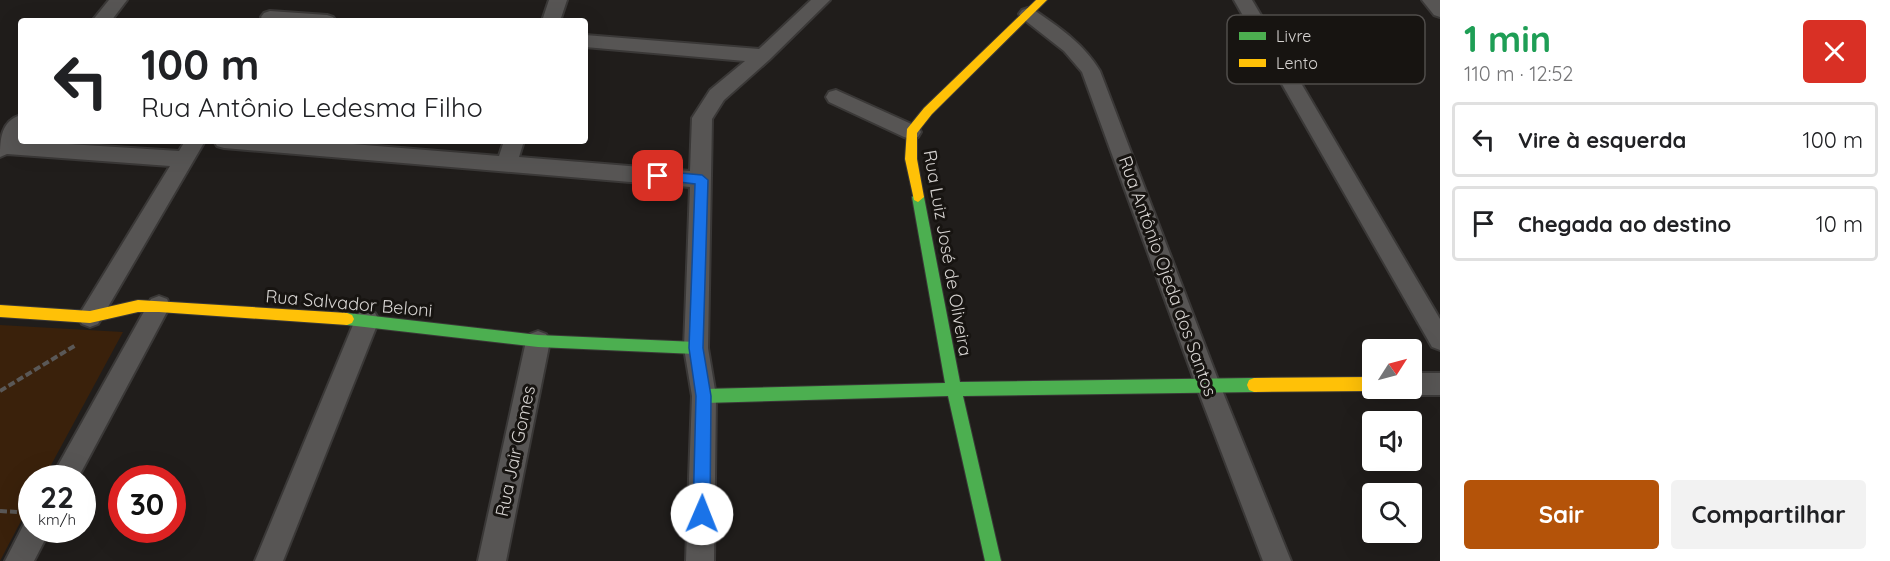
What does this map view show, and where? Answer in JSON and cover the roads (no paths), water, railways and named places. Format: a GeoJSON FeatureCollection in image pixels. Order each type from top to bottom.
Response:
{"type":"FeatureCollection","features":[{"type":"Feature","properties":{"kind":"street"},"geometry":{"type":"LineString","coordinates":[[103,18],[118,0]]}},
{"type":"Feature","properties":{"kind":"street"},"geometry":{"type":"LineString","coordinates":[[270,18],[280,0]]}},
{"type":"Feature","properties":{"kind":"street"},"geometry":{"type":"LineString","coordinates":[[553,18],[558,0]]}},
{"type":"Feature","properties":{"kind":"street"},"geometry":{"type":"LineString","coordinates":[[700,561],[704,396],[696,348],[704,111],[717,95],[763,56],[821,0]]}},
{"type":"Feature","properties":{"kind":"street"},"geometry":{"type":"LineString","coordinates":[[1243,0],[1252,15]]}},
{"type":"Feature","properties":{"kind":"street"},"geometry":{"type":"LineString","coordinates":[[1431,0],[1440,11]]}},
{"type":"Feature","properties":{"kind":"street","name":"Rua Luiz José de Oliveira"},"geometry":{"type":"LineString","coordinates":[[993,561],[954,388],[911,159],[911,132],[928,111],[1035,7]]}},
{"type":"Feature","properties":{"kind":"street","name":"Rua Antônio Ojeda dos Santos"},"geometry":{"type":"LineString","coordinates":[[1035,7],[1076,50],[1091,71],[1208,385],[1277,561]]}},
{"type":"Feature","properties":{"kind":"street"},"geometry":{"type":"LineString","coordinates":[[588,40],[763,56]]}},
{"type":"Feature","properties":{"kind":"street"},"geometry":{"type":"LineString","coordinates":[[1292,84],[1440,340]]}},
{"type":"Feature","properties":{"kind":"street"},"geometry":{"type":"LineString","coordinates":[[836,96],[911,132]]}},
{"type":"Feature","properties":{"kind":"street"},"geometry":{"type":"LineString","coordinates":[[1,147],[18,126]]}},
{"type":"Feature","properties":{"kind":"street"},"geometry":{"type":"LineString","coordinates":[[261,144],[702,180]]}},
{"type":"Feature","properties":{"kind":"street"},"geometry":{"type":"LineString","coordinates":[[507,164],[513,144]]}},
{"type":"Feature","properties":{"kind":"street"},"geometry":{"type":"LineString","coordinates":[[1,147],[190,150]]}},
{"type":"Feature","properties":{"kind":"street"},"geometry":{"type":"LineString","coordinates":[[90,317],[190,150]]}},
{"type":"Feature","properties":{"kind":"street","name":"Rua Salvador Beloni"},"geometry":{"type":"LineString","coordinates":[[0,310],[90,317],[138,306],[159,306],[367,320],[538,341],[696,348]]}},
{"type":"Feature","properties":{"kind":"street"},"geometry":{"type":"LineString","coordinates":[[71,465],[159,306]]}},
{"type":"Feature","properties":{"kind":"street"},"geometry":{"type":"LineString","coordinates":[[269,561],[367,320]]}},
{"type":"Feature","properties":{"kind":"street","name":"Rua Jair Gomes"},"geometry":{"type":"LineString","coordinates":[[492,561],[538,341]]}},
{"type":"Feature","properties":{"kind":"street"},"geometry":{"type":"LineString","coordinates":[[704,396],[954,388],[1362,384]]}},
{"type":"Feature","properties":{"kind":"street"},"geometry":{"type":"LineString","coordinates":[[1422,384],[1440,384]]}},
{"type":"Feature","properties":{"kind":"street"},"geometry":{"type":"LineString","coordinates":[[19,561],[29,543]]}}]}
